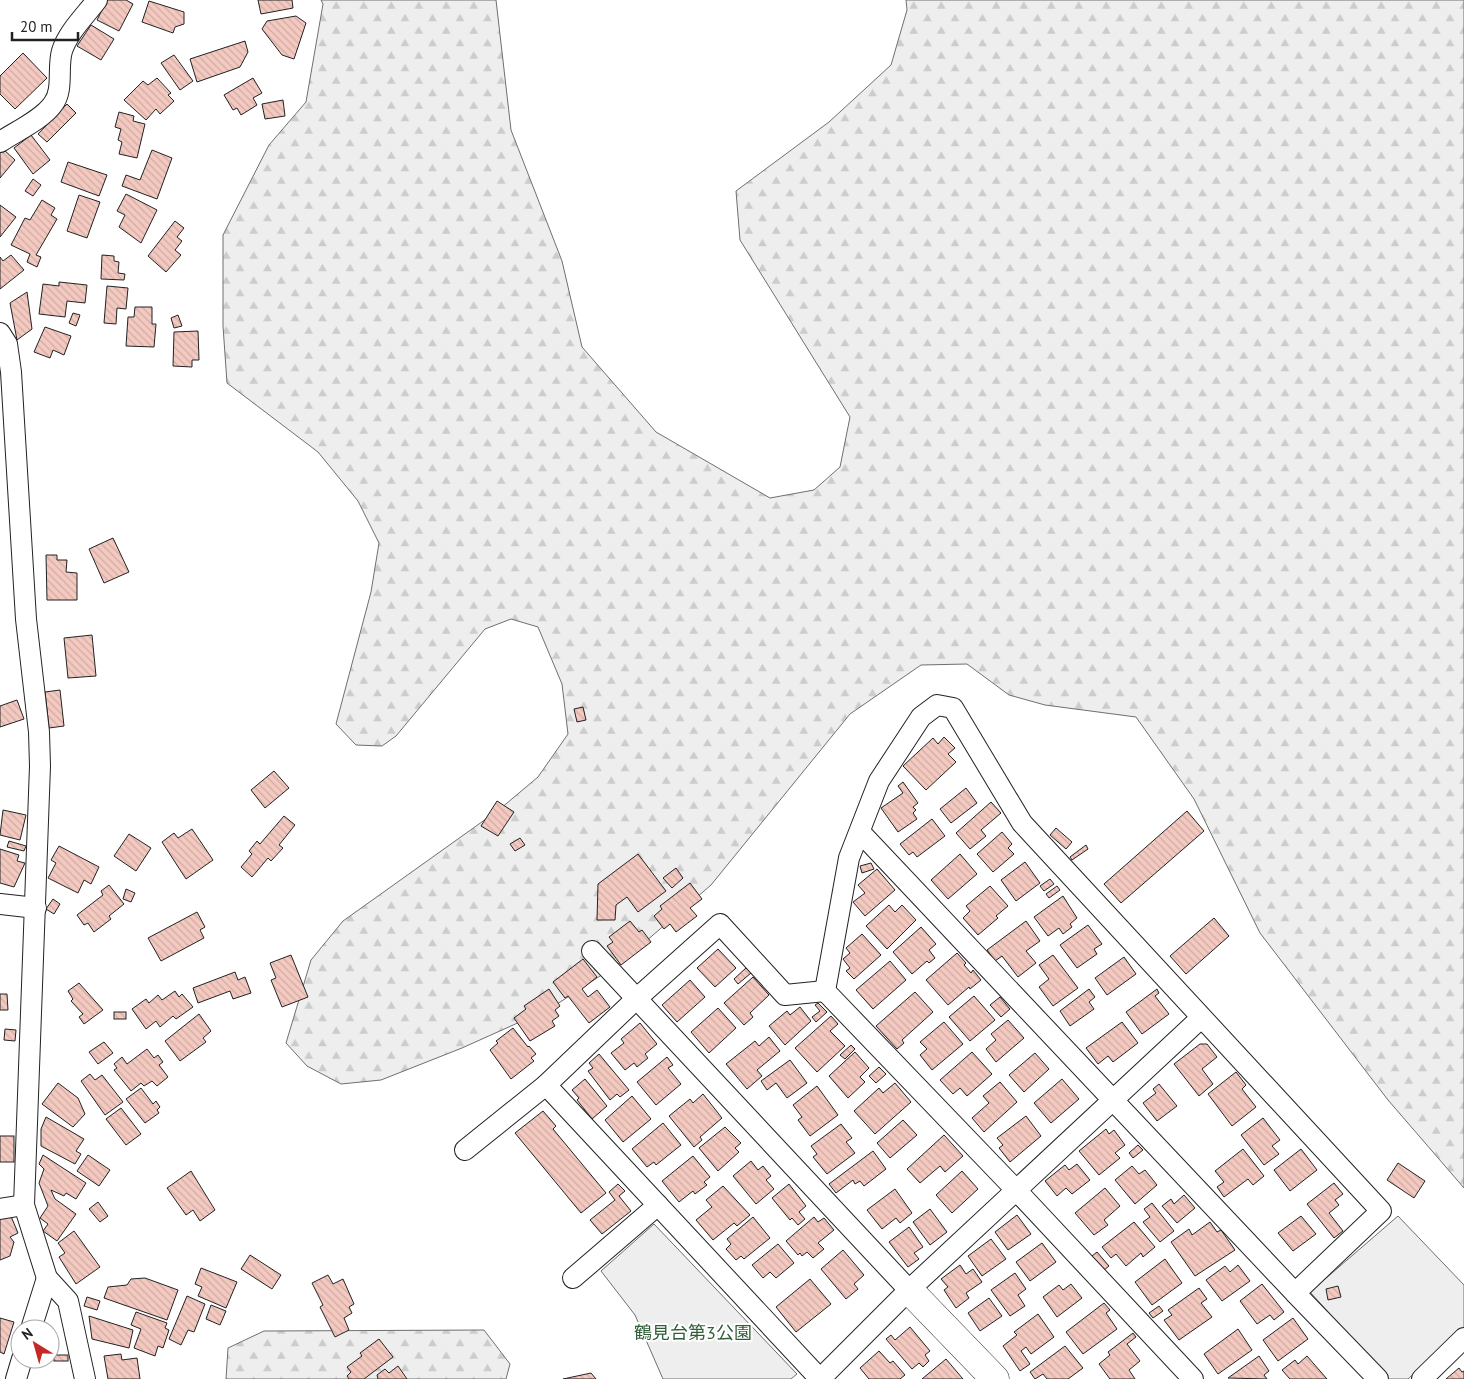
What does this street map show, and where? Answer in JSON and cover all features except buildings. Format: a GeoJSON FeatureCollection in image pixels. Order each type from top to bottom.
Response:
{"type":"FeatureCollection","features":[{"type":"Feature","properties":{"kind":"street"},"geometry":{"type":"LineString","coordinates":[[0,142],[45,113],[53,104],[57,98],[61,54],[64,45],[96,0]]}},
{"type":"Feature","properties":{"kind":"street"},"geometry":{"type":"LineString","coordinates":[[0,333],[8,344],[11,372],[26,619],[39,732],[36,908],[24,1205],[47,1278],[68,1301],[85,1379]]}},
{"type":"Feature","properties":{"kind":"street"},"geometry":{"type":"LineString","coordinates":[[825,991],[849,858],[879,782],[921,717],[937,706],[953,708],[1022,824],[1381,1211],[1295,1292]]}},
{"type":"Feature","properties":{"kind":"street"},"geometry":{"type":"LineString","coordinates":[[860,832],[1378,1379]]}},
{"type":"Feature","properties":{"kind":"street"},"geometry":{"type":"LineString","coordinates":[[0,904],[36,908]]}},
{"type":"Feature","properties":{"kind":"street"},"geometry":{"type":"LineString","coordinates":[[465,1150],[546,1085],[635,1000],[720,924],[785,996],[825,991]]}},
{"type":"Feature","properties":{"kind":"street"},"geometry":{"type":"LineString","coordinates":[[592,952],[635,1000],[994,1379]]}},
{"type":"Feature","properties":{"kind":"street"},"geometry":{"type":"LineString","coordinates":[[825,991],[1017,1191],[1193,1379]]}},
{"type":"Feature","properties":{"kind":"street"},"geometry":{"type":"LineString","coordinates":[[546,1085],[820,1379],[910,1290],[1201,1018]]}},
{"type":"Feature","properties":{"kind":"street"},"geometry":{"type":"LineString","coordinates":[[0,1208],[24,1205]]}},
{"type":"Feature","properties":{"kind":"street"},"geometry":{"type":"LineString","coordinates":[[573,1278],[658,1206]]}},
{"type":"Feature","properties":{"kind":"street"},"geometry":{"type":"LineString","coordinates":[[34,1319],[47,1278]]}},
{"type":"Feature","properties":{"kind":"street"},"geometry":{"type":"LineString","coordinates":[[1422,1379],[1464,1338]]}},
{"type":"Feature","properties":{"kind":"green space"},"geometry":{"type":"Polygon","coordinates":[[[321,0],[496,0],[511,130],[562,261],[582,347],[656,432],[770,498],[814,490],[840,467],[850,417],[740,240],[736,191],[829,122],[891,65],[907,10],[906,0],[1464,0],[1464,1188],[1388,1100],[1260,933],[1194,799],[1136,717],[1045,705],[1009,695],[967,664],[921,665],[850,714],[711,885],[623,961],[551,1008],[462,1048],[381,1080],[341,1084],[307,1066],[286,1043],[311,960],[343,921],[500,809],[538,777],[568,734],[562,684],[538,627],[511,619],[485,629],[396,736],[382,746],[356,745],[336,724],[371,592],[379,543],[358,501],[318,452],[227,383],[223,326],[223,235],[269,145],[306,102],[323,4],[321,0]]]}},
{"type":"Feature","properties":{"kind":"green space"},"geometry":{"type":"Polygon","coordinates":[[[1398,1216],[1464,1285],[1464,1328],[1408,1379],[1389,1379],[1310,1292],[1398,1216]]]}},
{"type":"Feature","properties":{"kind":"green space","name":"鶴見台第3公園"},"geometry":{"type":"Polygon","coordinates":[[[654,1224],[797,1374],[791,1379],[663,1379],[635,1315],[601,1271],[654,1224]]]}},
{"type":"Feature","properties":{"kind":"green space"},"geometry":{"type":"Polygon","coordinates":[[[484,1330],[510,1364],[506,1379],[226,1379],[228,1348],[264,1331],[484,1330]]]}}]}
